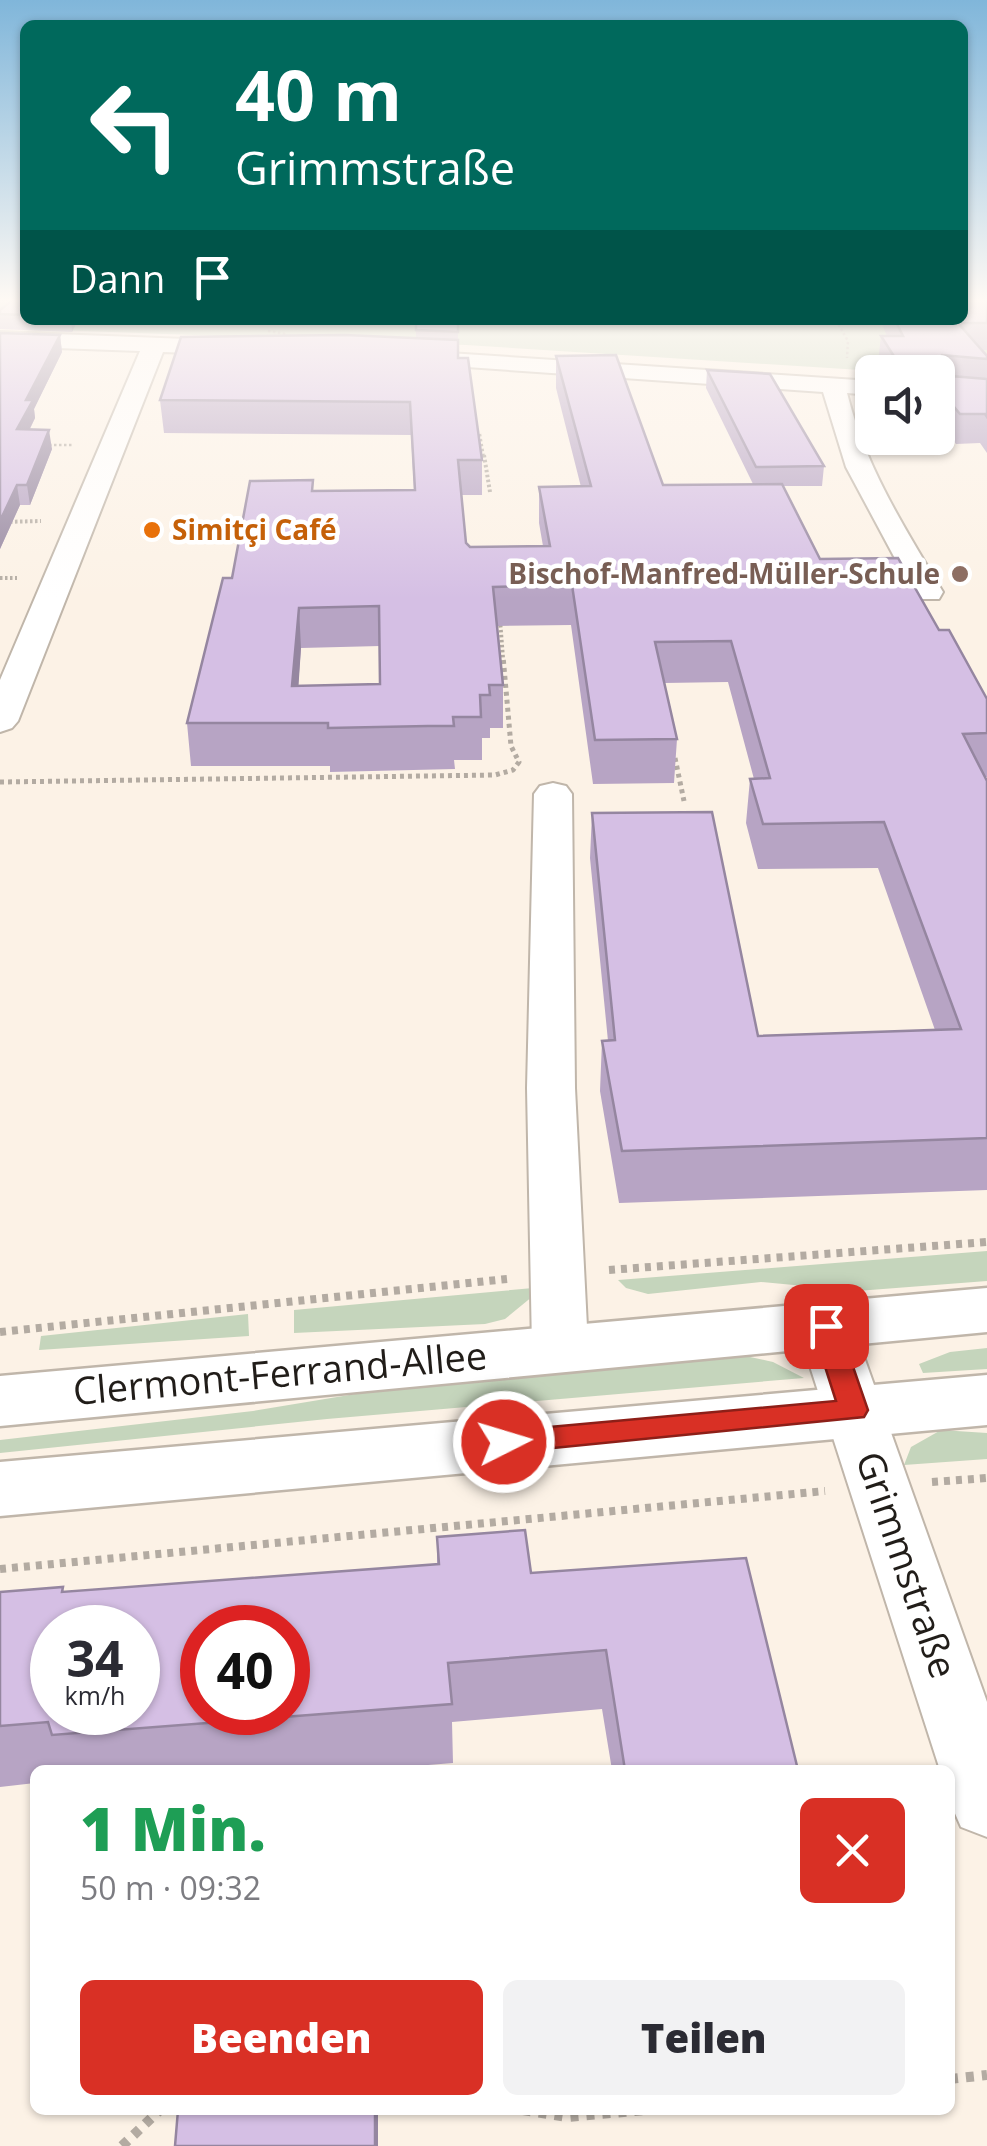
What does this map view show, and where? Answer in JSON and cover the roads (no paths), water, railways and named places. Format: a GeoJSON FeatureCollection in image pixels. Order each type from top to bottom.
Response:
{"type":"FeatureCollection","features":[{"type":"Feature","properties":{"kind":"street"},"geometry":{"type":"LineString","coordinates":[[0,722],[16,643],[132,398]]}},
{"type":"Feature","properties":{"kind":"street"},"geometry":{"type":"LineString","coordinates":[[841,398],[841,428],[853,457],[928,592]]}},
{"type":"Feature","properties":{"kind":"street"},"geometry":{"type":"LineString","coordinates":[[553,794],[551,1088],[560,1347]]}},
{"type":"Feature","properties":{"kind":"street","name":"Clermont-Ferrand-Allee"},"geometry":{"type":"LineString","coordinates":[[4,1372],[560,1347],[987,1310]]}},
{"type":"Feature","properties":{"kind":"street","name":"Grimmstraße"},"geometry":{"type":"LineString","coordinates":[[826,1326],[987,1804]]}},
{"type":"Feature","properties":{"kind":"street"},"geometry":{"type":"LineString","coordinates":[[0,1489],[987,1400]]}},
{"type":"Feature","properties":{"kind":"place","name":"Simitçi Café"},"geometry":{"type":"Point","coordinates":[152,530]}},
{"type":"Feature","properties":{"kind":"place","name":"Bischof-Manfred-Müller-Schule"},"geometry":{"type":"Point","coordinates":[960,574]}}]}
